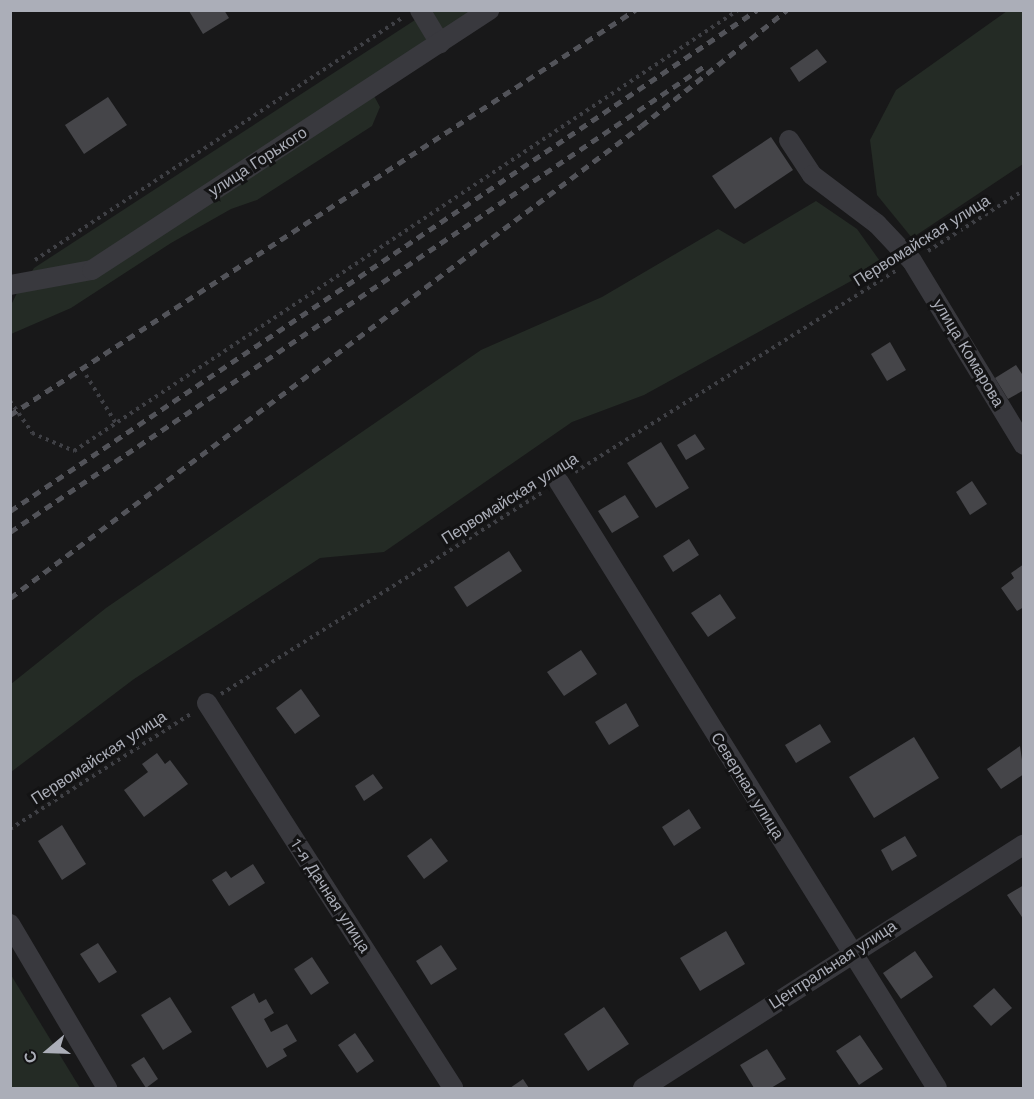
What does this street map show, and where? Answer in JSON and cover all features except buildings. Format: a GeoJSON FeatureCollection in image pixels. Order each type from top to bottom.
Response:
{"type":"FeatureCollection","features":[{"type":"Feature","properties":{"kind":"street"},"geometry":{"type":"LineString","coordinates":[[420,10],[440,43]]}},
{"type":"Feature","properties":{"kind":"street","name":"улица Горького"},"geometry":{"type":"LineString","coordinates":[[12,283],[92,270],[489,10]]}},
{"type":"Feature","properties":{"kind":"street","name":"улица Комарова"},"geometry":{"type":"LineString","coordinates":[[789,141],[812,175],[877,224],[912,261],[1023,445]]}},
{"type":"Feature","properties":{"kind":"street","name":"Северная улица"},"geometry":{"type":"LineString","coordinates":[[559,482],[937,1089]]}},
{"type":"Feature","properties":{"kind":"street","name":"1-я Дачная улица"},"geometry":{"type":"LineString","coordinates":[[207,703],[453,1089]]}},
{"type":"Feature","properties":{"kind":"street","name":"Центральная улица"},"geometry":{"type":"LineString","coordinates":[[643,1089],[1023,844]]}},
{"type":"Feature","properties":{"kind":"street"},"geometry":{"type":"LineString","coordinates":[[10,924],[107,1089]]}},
{"type":"Feature","properties":{"kind":"path"},"geometry":{"type":"LineString","coordinates":[[12,283],[27,265],[412,10]]}},
{"type":"Feature","properties":{"kind":"path"},"geometry":{"type":"LineString","coordinates":[[10,401],[32,433],[74,451],[117,425],[738,10]]}},
{"type":"Feature","properties":{"kind":"path","name":"Первомайская улица"},"geometry":{"type":"LineString","coordinates":[[10,829],[1023,190]]}},
{"type":"Feature","properties":{"kind":"path"},"geometry":{"type":"LineString","coordinates":[[86,375],[117,425]]}},
{"type":"Feature","properties":{"kind":"shaded area"},"geometry":{"type":"Polygon","coordinates":[[[430,11],[475,11],[444,32],[430,11]]]}},
{"type":"Feature","properties":{"kind":"shaded area"},"geometry":{"type":"Polygon","coordinates":[[[1007,11],[1023,11],[1023,164],[912,238],[877,195],[870,140],[896,90],[1007,11]]]}},
{"type":"Feature","properties":{"kind":"shaded area"},"geometry":{"type":"Polygon","coordinates":[[[415,20],[431,40],[91,263],[29,276],[34,268],[415,20]]]}},
{"type":"Feature","properties":{"kind":"shaded area"},"geometry":{"type":"Polygon","coordinates":[[[373,94],[380,107],[372,126],[257,200],[231,209],[171,243],[71,308],[11,334],[11,305],[17,293],[93,277],[373,94]]]}},
{"type":"Feature","properties":{"kind":"shaded area"},"geometry":{"type":"Polygon","coordinates":[[[816,201],[857,229],[882,264],[644,395],[572,422],[384,552],[320,558],[134,679],[11,772],[11,684],[106,608],[481,350],[602,297],[718,229],[744,244],[816,201]]]}},
{"type":"Feature","properties":{"kind":"shaded area"},"geometry":{"type":"Polygon","coordinates":[[[11,975],[80,1088],[11,1088],[11,975]]]}},
{"type":"Feature","properties":{"kind":"railway"},"geometry":{"type":"LineString","coordinates":[[10,415],[635,10]]}},
{"type":"Feature","properties":{"kind":"railway"},"geometry":{"type":"LineString","coordinates":[[10,511],[757,10]]}},
{"type":"Feature","properties":{"kind":"railway"},"geometry":{"type":"LineString","coordinates":[[10,598],[641,126],[787,10]]}},
{"type":"Feature","properties":{"kind":"railway"},"geometry":{"type":"LineString","coordinates":[[10,532],[703,67]]}}]}
